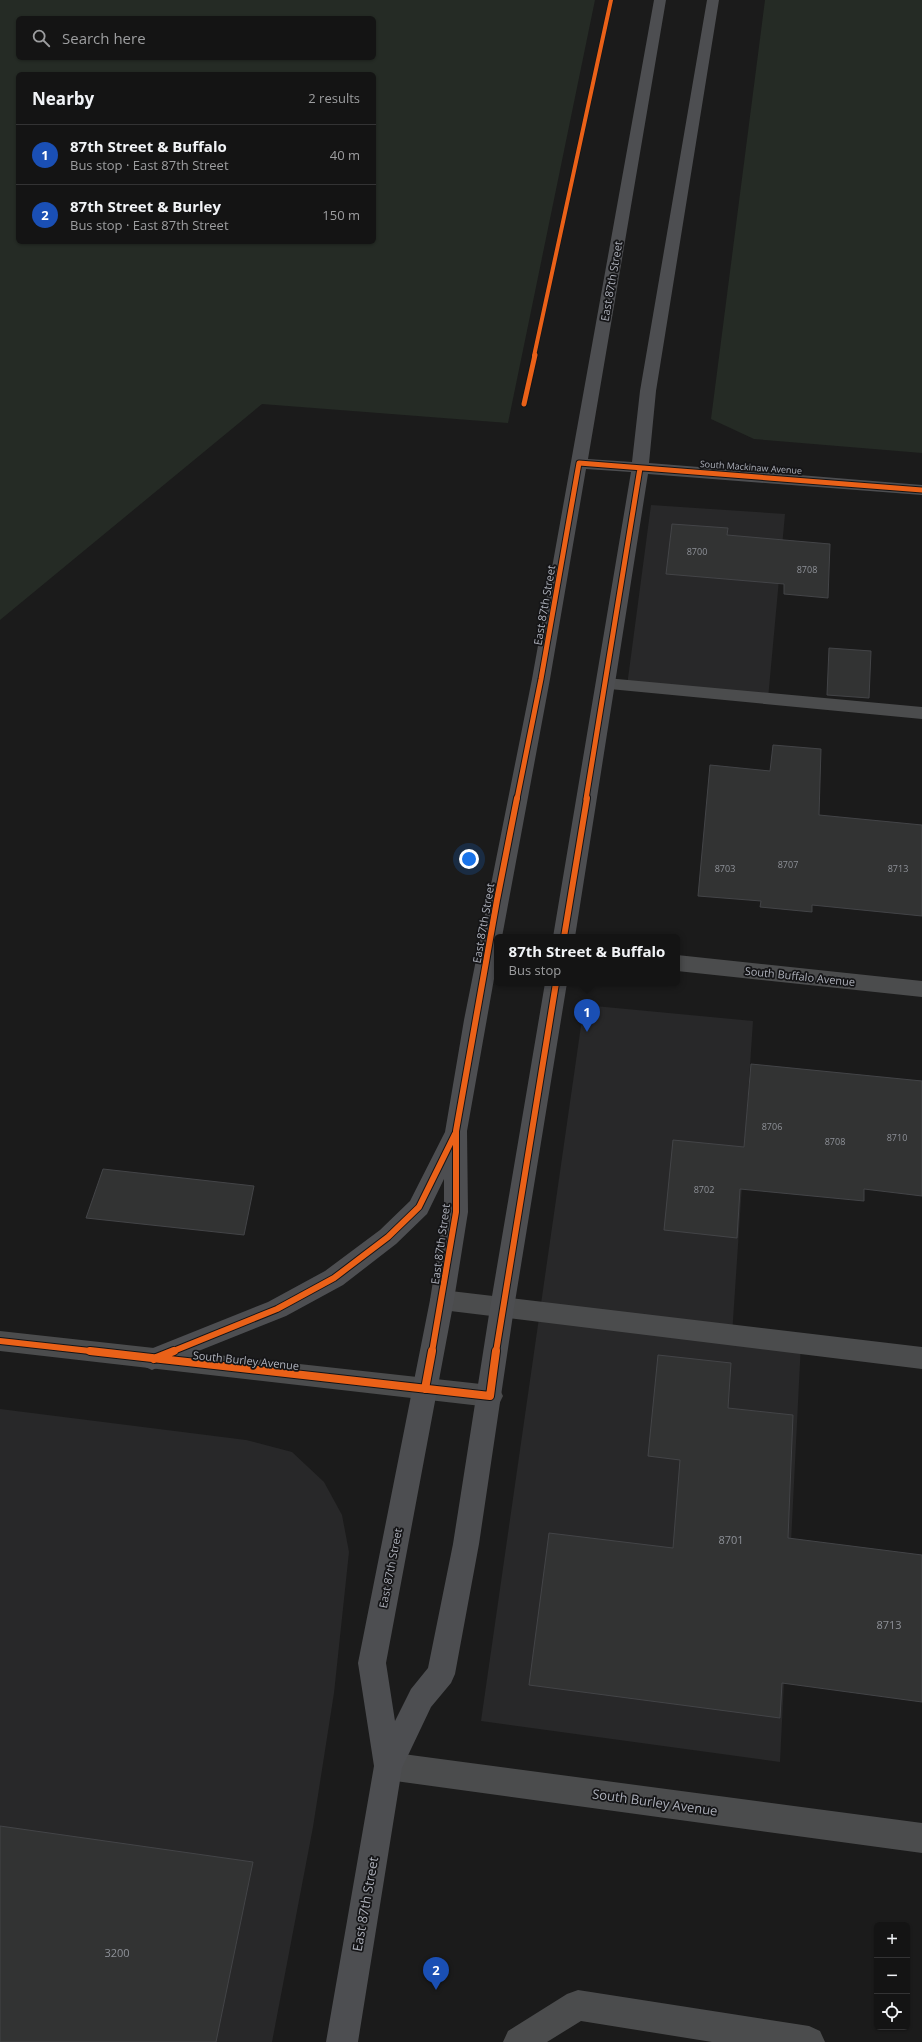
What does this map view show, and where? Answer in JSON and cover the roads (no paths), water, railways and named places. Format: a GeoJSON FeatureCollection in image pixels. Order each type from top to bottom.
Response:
{"type":"FeatureCollection","features":[{"type":"Feature","properties":{"kind":"main road","name":"East 87th Street"},"geometry":{"type":"LineString","coordinates":[[495,934],[660,0]]}},
{"type":"Feature","properties":{"kind":"main road"},"geometry":{"type":"LineString","coordinates":[[564,934],[640,468],[648,391],[713,0]]}},
{"type":"Feature","properties":{"kind":"main road","name":"South Mackinaw Avenue"},"geometry":{"type":"LineString","coordinates":[[579,463],[922,490]]}},
{"type":"Feature","properties":{"kind":"main road","name":"East 87th Street"},"geometry":{"type":"LineString","coordinates":[[388,1766],[372,1663],[442,1300],[456,1212],[456,1131],[493,945]]}},
{"type":"Feature","properties":{"kind":"main road","name":"East 87th Street"},"geometry":{"type":"LineString","coordinates":[[342,2042],[388,1766],[421,1698],[441,1674],[467,1537],[490,1396],[502,1308],[556,986]]}},
{"type":"Feature","properties":{"kind":"main road"},"geometry":{"type":"LineString","coordinates":[[152,1359],[277,1310],[334,1278],[388,1238],[419,1207],[456,1131]]}},
{"type":"Feature","properties":{"kind":"street"},"geometry":{"type":"LineString","coordinates":[[606,684],[922,713]]}},
{"type":"Feature","properties":{"kind":"street","name":"South Buffalo Avenue"},"geometry":{"type":"LineString","coordinates":[[680,963],[922,989]]}},
{"type":"Feature","properties":{"kind":"street"},"geometry":{"type":"LineString","coordinates":[[442,1300],[922,1358]]}},
{"type":"Feature","properties":{"kind":"street","name":"South Burley Avenue"},"geometry":{"type":"LineString","coordinates":[[0,1341],[490,1396]]}},
{"type":"Feature","properties":{"kind":"street","name":"South Burley Avenue"},"geometry":{"type":"LineString","coordinates":[[388,1766],[922,1838]]}},
{"type":"Feature","properties":{"kind":"street"},"geometry":{"type":"LineString","coordinates":[[519,2042],[578,2005],[809,2042]]}},
{"type":"Feature","properties":{"kind":"place","name":"87th Street & Buffalo"},"geometry":{"type":"Point","coordinates":[587,1032]}},
{"type":"Feature","properties":{"kind":"place","name":"87th Street & Burley"},"geometry":{"type":"Point","coordinates":[436,1990]}}]}
